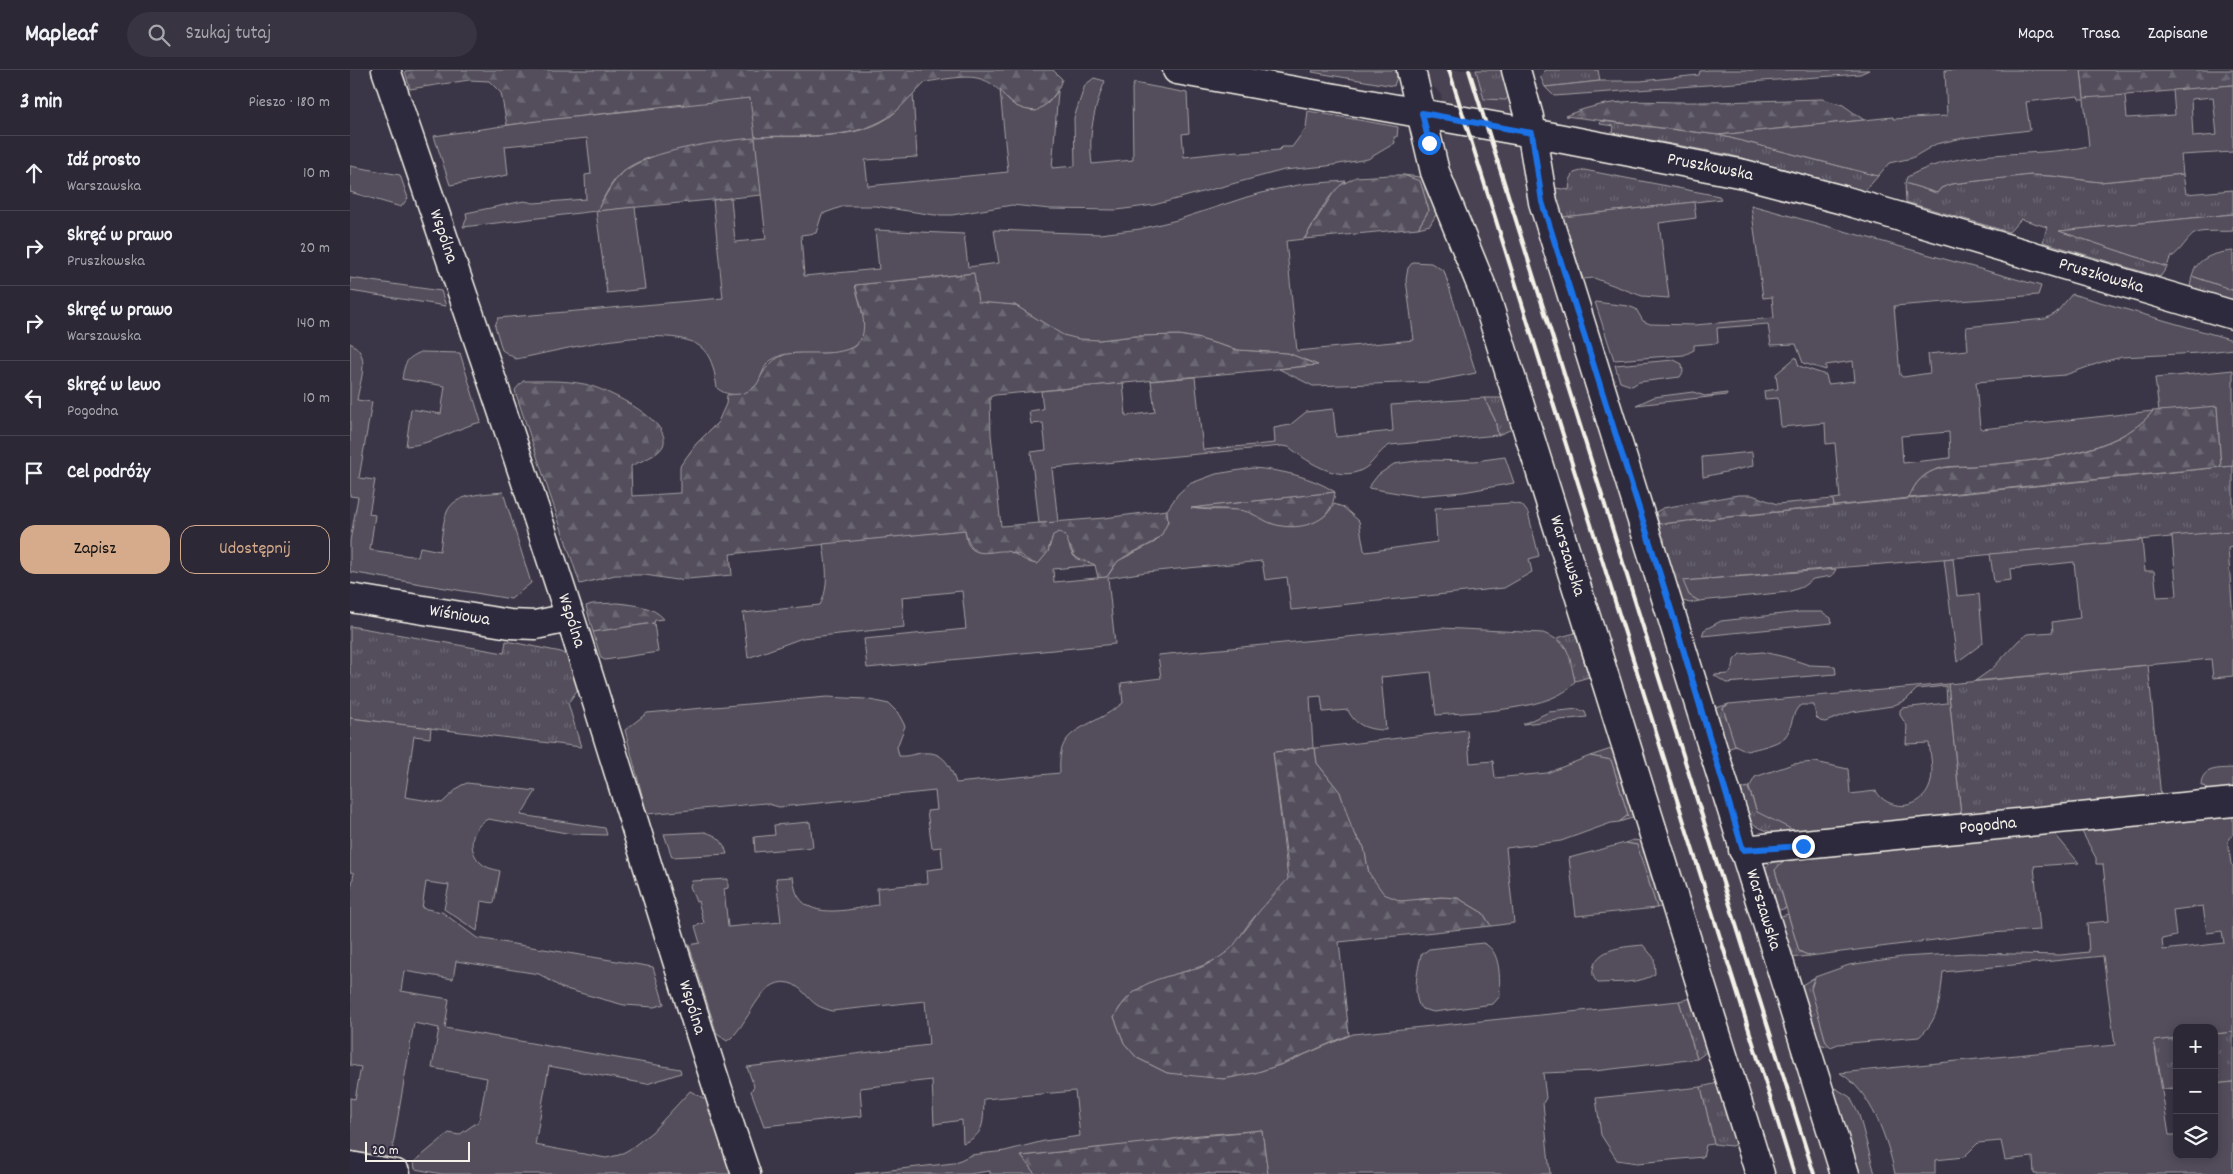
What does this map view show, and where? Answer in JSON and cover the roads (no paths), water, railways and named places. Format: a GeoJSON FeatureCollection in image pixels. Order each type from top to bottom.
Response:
{"type":"FeatureCollection","features":[{"type":"Feature","properties":{"kind":"street","name":"Wspólna"},"geometry":{"type":"LineString","coordinates":[[386,70],[484,353],[599,709],[711,1070],[746,1174]]}},
{"type":"Feature","properties":{"kind":"street","name":"Pruszkowska"},"geometry":{"type":"LineString","coordinates":[[1177,70],[1701,164],[1787,185],[2233,315]]}},
{"type":"Feature","properties":{"kind":"street","name":"Warszawska"},"geometry":{"type":"LineString","coordinates":[[1411,70],[1438,178],[1486,297],[1760,1174]]}},
{"type":"Feature","properties":{"kind":"street","name":"Warszawska"},"geometry":{"type":"LineString","coordinates":[[1516,70],[1527,106],[1542,202],[1675,622],[1743,850],[1845,1174]]}},
{"type":"Feature","properties":{"kind":"street","name":"Wiśniowa"},"geometry":{"type":"LineString","coordinates":[[350,598],[510,624],[535,625],[569,618]]}},
{"type":"Feature","properties":{"kind":"street","name":"Pogodna"},"geometry":{"type":"LineString","coordinates":[[1743,850],[2233,802]]}},
{"type":"Feature","properties":{"kind":"street"},"geometry":{"type":"LineString","coordinates":[[350,1166],[396,1174]]}},
{"type":"Feature","properties":{"kind":"railway"},"geometry":{"type":"LineString","coordinates":[[1449,70],[1794,1174]]}},
{"type":"Feature","properties":{"kind":"railway"},"geometry":{"type":"LineString","coordinates":[[1469,70],[1814,1174]]}}]}
